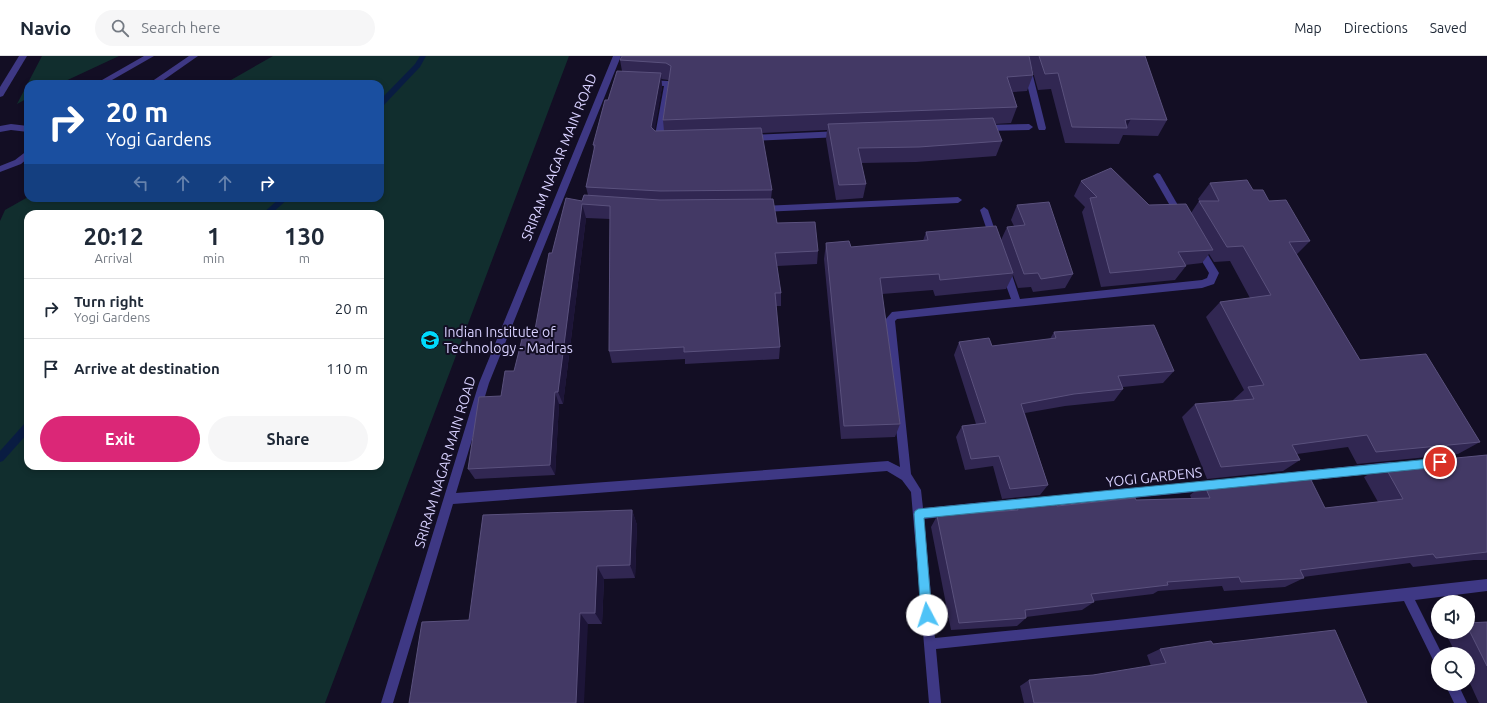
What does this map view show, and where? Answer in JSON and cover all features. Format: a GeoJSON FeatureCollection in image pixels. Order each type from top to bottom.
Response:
{"type":"FeatureCollection","features":[{"type":"Feature","properties":{"kind":"street"},"geometry":{"type":"LineString","coordinates":[[0,94],[23,56]]}},
{"type":"Feature","properties":{"kind":"street"},"geometry":{"type":"LineString","coordinates":[[106,80],[150,56]]}},
{"type":"Feature","properties":{"kind":"street"},"geometry":{"type":"LineString","coordinates":[[158,80],[194,56]]}},
{"type":"Feature","properties":{"kind":"street","name":"SRIRAM NAGAR MAIN ROAD"},"geometry":{"type":"LineString","coordinates":[[387,703],[484,383],[561,203],[611,81],[617,56]]}},
{"type":"Feature","properties":{"kind":"street"},"geometry":{"type":"LineString","coordinates":[[1024,56],[1042,128]]}},
{"type":"Feature","properties":{"kind":"street"},"geometry":{"type":"LineString","coordinates":[[637,82],[668,84],[658,141],[674,140]]}},
{"type":"Feature","properties":{"kind":"street"},"geometry":{"type":"LineString","coordinates":[[0,128],[24,126]]}},
{"type":"Feature","properties":{"kind":"street"},"geometry":{"type":"LineString","coordinates":[[974,129],[1029,127]]}},
{"type":"Feature","properties":{"kind":"street"},"geometry":{"type":"LineString","coordinates":[[737,138],[847,134]]}},
{"type":"Feature","properties":{"kind":"street"},"geometry":{"type":"LineString","coordinates":[[0,169],[18,162],[24,157]]}},
{"type":"Feature","properties":{"kind":"street"},"geometry":{"type":"LineString","coordinates":[[1157,176],[1183,221]]}},
{"type":"Feature","properties":{"kind":"street"},"geometry":{"type":"LineString","coordinates":[[748,209],[804,208],[958,200]]}},
{"type":"Feature","properties":{"kind":"street"},"geometry":{"type":"LineString","coordinates":[[984,210],[997,246]]}},
{"type":"Feature","properties":{"kind":"street"},"geometry":{"type":"LineString","coordinates":[[906,476],[890,320],[895,315],[1202,284],[1211,281],[1214,273],[1195,241]]}},
{"type":"Feature","properties":{"kind":"street"},"geometry":{"type":"LineString","coordinates":[[1002,260],[1017,303]]}},
{"type":"Feature","properties":{"kind":"street"},"geometry":{"type":"LineString","coordinates":[[449,499],[888,466],[906,476],[916,490],[935,703]]}},
{"type":"Feature","properties":{"kind":"street"},"geometry":{"type":"LineString","coordinates":[[1282,478],[1400,466]]}},
{"type":"Feature","properties":{"kind":"street","name":"YOGI GARDENS"},"geometry":{"type":"LineString","coordinates":[[918,514],[1226,484]]}},
{"type":"Feature","properties":{"kind":"street"},"geometry":{"type":"LineString","coordinates":[[929,644],[1047,634],[1487,585]]}},
{"type":"Feature","properties":{"kind":"street"},"geometry":{"type":"LineString","coordinates":[[1406,595],[1432,647]]}},
{"type":"Feature","properties":{"kind":"street"},"geometry":{"type":"LineString","coordinates":[[1455,691],[1461,703]]}},
{"type":"Feature","properties":{"kind":"green space"},"geometry":{"type":"Polygon","coordinates":[[[42,56],[119,56],[68,80],[30,80],[42,56]]]}},
{"type":"Feature","properties":{"kind":"green space","name":"Indian Institute of Technology - Madras"},"geometry":{"type":"Polygon","coordinates":[[[273,56],[569,56],[325,703],[0,703],[0,221],[5,210],[24,199],[24,202],[384,202],[384,80],[231,80],[273,56]]]}},
{"type":"Feature","properties":{"kind":"green space"},"geometry":{"type":"Polygon","coordinates":[[[24,91],[24,100],[17,104],[24,91]]]}},
{"type":"Feature","properties":{"kind":"building"},"geometry":{"type":"Polygon","coordinates":[[[622,56],[1029,56],[1033,75],[1007,77],[1017,107],[663,120],[671,66],[666,63],[620,60],[622,56]]]}},
{"type":"Feature","properties":{"kind":"building"},"geometry":{"type":"Polygon","coordinates":[[[1039,56],[1145,56],[1167,120],[1125,120],[1127,128],[1072,127],[1058,73],[1045,74],[1039,56]]]}},
{"type":"Feature","properties":{"kind":"building"},"geometry":{"type":"Polygon","coordinates":[[[617,71],[661,73],[651,127],[655,131],[761,128],[772,190],[660,191],[586,187],[595,145],[593,145],[605,100],[608,100],[617,71]]]}},
{"type":"Feature","properties":{"kind":"building"},"geometry":{"type":"Polygon","coordinates":[[[993,118],[1002,141],[919,147],[858,148],[866,184],[839,185],[828,124],[993,118]]]}},
{"type":"Feature","properties":{"kind":"building"},"geometry":{"type":"Polygon","coordinates":[[[1111,168],[1149,205],[1186,204],[1213,250],[1178,252],[1186,266],[1110,273],[1090,198],[1097,197],[1081,181],[1111,168]]]}},
{"type":"Feature","properties":{"kind":"building"},"geometry":{"type":"Polygon","coordinates":[[[1247,180],[1253,190],[1263,190],[1269,201],[1286,200],[1310,241],[1289,242],[1360,360],[1426,354],[1480,442],[1376,452],[1367,435],[1292,445],[1300,460],[1221,467],[1195,404],[1254,399],[1248,387],[1264,385],[1220,302],[1271,295],[1243,246],[1227,247],[1199,201],[1219,201],[1210,183],[1247,180]]]}},
{"type":"Feature","properties":{"kind":"building"},"geometry":{"type":"Polygon","coordinates":[[[584,195],[660,200],[773,199],[777,223],[815,222],[818,251],[775,253],[781,293],[775,293],[780,347],[684,352],[684,347],[609,351],[610,206],[582,204],[558,392],[555,392],[550,465],[468,469],[479,397],[501,396],[505,371],[514,371],[523,335],[534,335],[549,253],[552,253],[566,198],[582,201],[584,195]]]}},
{"type":"Feature","properties":{"kind":"building"},"geometry":{"type":"Polygon","coordinates":[[[1049,202],[1073,274],[1041,279],[1038,273],[1024,274],[1007,227],[1025,225],[1017,205],[1049,202]]]}},
{"type":"Feature","properties":{"kind":"building"},"geometry":{"type":"Polygon","coordinates":[[[996,226],[1013,273],[940,280],[939,274],[880,278],[900,424],[844,426],[826,243],[849,241],[851,247],[928,240],[926,232],[996,226]]]}},
{"type":"Feature","properties":{"kind":"building"},"geometry":{"type":"Polygon","coordinates":[[[1154,325],[1174,371],[1118,376],[1123,389],[1074,394],[1021,404],[1048,485],[1010,489],[999,456],[971,459],[962,426],[986,423],[959,342],[989,338],[992,346],[1056,338],[1054,332],[1154,325]]]}},
{"type":"Feature","properties":{"kind":"building"},"geometry":{"type":"Polygon","coordinates":[[[1487,455],[1487,552],[1436,558],[1433,554],[1300,570],[1304,578],[1241,582],[1239,577],[1167,582],[1168,585],[1091,594],[1094,602],[1025,610],[1026,618],[959,623],[937,516],[1018,510],[1015,501],[1054,497],[1057,506],[1135,498],[1136,500],[1210,498],[1204,484],[1307,472],[1325,508],[1403,499],[1384,465],[1487,455]]]}},
{"type":"Feature","properties":{"kind":"building"},"geometry":{"type":"Polygon","coordinates":[[[632,510],[630,565],[597,566],[595,613],[580,613],[576,703],[409,703],[422,622],[469,620],[483,515],[632,510]]]}},
{"type":"Feature","properties":{"kind":"building"},"geometry":{"type":"Polygon","coordinates":[[[1487,622],[1487,666],[1474,639],[1475,639],[1475,623],[1487,622]]]}},
{"type":"Feature","properties":{"kind":"building"},"geometry":{"type":"Polygon","coordinates":[[[1335,630],[1367,703],[1034,703],[1029,680],[1093,675],[1166,663],[1160,649],[1211,641],[1213,644],[1335,630]]]}},
{"type":"Feature","properties":{"kind":"waterway"},"geometry":{"type":"LineString","coordinates":[[384,100],[418,65],[423,56]]}},
{"type":"Feature","properties":{"kind":"waterway"},"geometry":{"type":"LineString","coordinates":[[271,210],[280,202]]}},
{"type":"Feature","properties":{"kind":"waterway"},"geometry":{"type":"LineString","coordinates":[[0,458],[24,431]]}},
{"type":"Feature","properties":{"kind":"place","name":"Indian Institute of Technology - Madras"},"geometry":{"type":"Point","coordinates":[430,340]}},
{"type":"Feature","properties":{"kind":"route"},"geometry":{"type":"LineString","coordinates":[[927,615],[918,514],[1440,462]]}}]}
